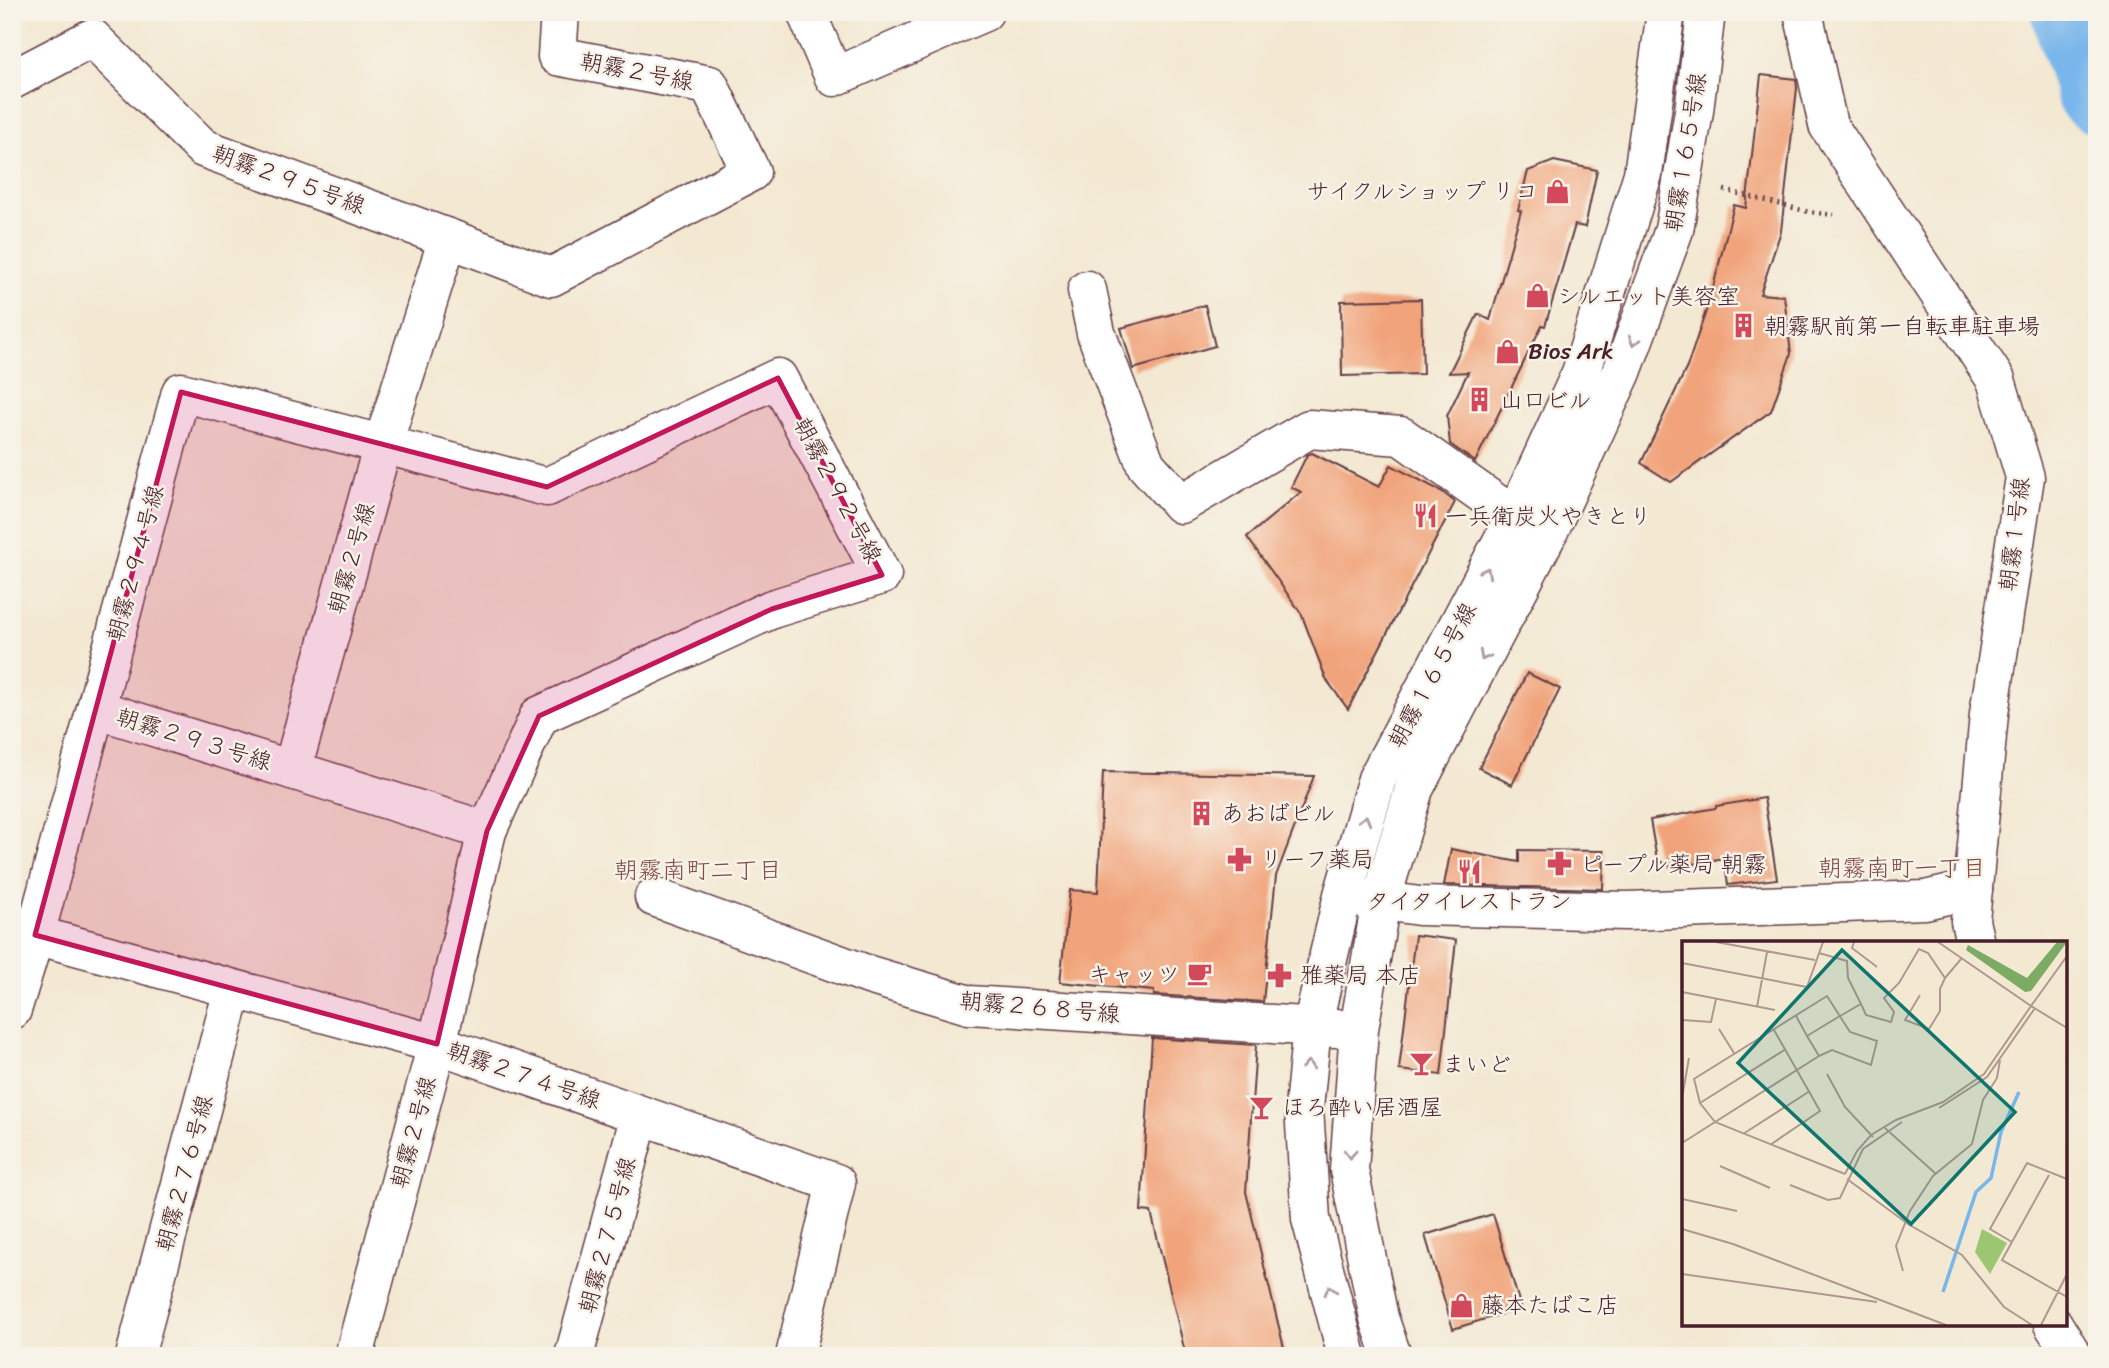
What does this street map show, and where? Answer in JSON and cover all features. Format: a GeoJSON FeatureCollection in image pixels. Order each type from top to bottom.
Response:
{"type":"FeatureCollection","features":[{"type":"Feature","properties":{"kind":"street","name":"朝霧２号線"},"geometry":{"type":"LineString","coordinates":[[292,770],[383,444],[448,238],[551,277],[751,172],[709,85],[557,56],[560,12]]}},
{"type":"Feature","properties":{"kind":"street"},"geometry":{"type":"LineString","coordinates":[[806,12],[834,77],[984,12]]}},
{"type":"Feature","properties":{"kind":"street","name":"朝霧１６５号線"},"geometry":{"type":"LineString","coordinates":[[1392,1356],[1379,1318],[1349,1170],[1359,1029],[1381,901],[1414,789],[1531,526],[1581,373],[1643,174],[1667,12]]}},
{"type":"Feature","properties":{"kind":"street","name":"朝霧１６５号線"},"geometry":{"type":"LineString","coordinates":[[1347,1356],[1311,1219],[1304,1108],[1312,1027],[1343,895],[1377,779],[1622,372],[1674,230],[1694,111],[1706,12]]}},
{"type":"Feature","properties":{"kind":"street","name":"朝霧１号線"},"geometry":{"type":"LineString","coordinates":[[1803,12],[1828,125],[1996,380],[2025,477],[1989,714],[1970,921],[1975,941]]}},
{"type":"Feature","properties":{"kind":"street","name":"朝霧２９５号線"},"geometry":{"type":"LineString","coordinates":[[12,80],[92,25],[203,148],[448,238]]}},
{"type":"Feature","properties":{"kind":"street"},"geometry":{"type":"LineString","coordinates":[[1087,290],[1096,333],[1146,466],[1181,504],[1309,429],[1401,436],[1531,526]]}},
{"type":"Feature","properties":{"kind":"street","name":"朝霧２９２号線"},"geometry":{"type":"LineString","coordinates":[[383,444],[547,487],[778,378],[883,575],[772,609],[539,716],[487,831]]}},
{"type":"Feature","properties":{"kind":"street","name":"朝霧２９４号線"},"geometry":{"type":"LineString","coordinates":[[12,1010],[35,935],[181,392],[383,444]]}},
{"type":"Feature","properties":{"kind":"street","name":"朝霧２９３号線"},"geometry":{"type":"LineString","coordinates":[[96,709],[292,770]]}},
{"type":"Feature","properties":{"kind":"street"},"geometry":{"type":"LineString","coordinates":[[292,770],[487,831]]}},
{"type":"Feature","properties":{"kind":"street","name":"朝霧２号線"},"geometry":{"type":"LineString","coordinates":[[354,1356],[437,1045],[487,831]]}},
{"type":"Feature","properties":{"kind":"street"},"geometry":{"type":"LineString","coordinates":[[1343,895],[1419,906],[1627,911],[1925,900],[1973,889]]}},
{"type":"Feature","properties":{"kind":"street","name":"朝霧２６８号線"},"geometry":{"type":"LineString","coordinates":[[654,897],[870,975],[969,1005],[1359,1029]]}},
{"type":"Feature","properties":{"kind":"street","name":"朝霧２７４号線"},"geometry":{"type":"LineString","coordinates":[[35,935],[437,1045],[836,1183],[794,1356]]}},
{"type":"Feature","properties":{"kind":"street","name":"朝霧２７６号線"},"geometry":{"type":"LineString","coordinates":[[135,1356],[233,990]]}},
{"type":"Feature","properties":{"kind":"street","name":"朝霧２７５号線"},"geometry":{"type":"LineString","coordinates":[[574,1356],[640,1115]]}},
{"type":"Feature","properties":{"kind":"street"},"geometry":{"type":"LineString","coordinates":[[2054,1326],[2073,1356]]}},
{"type":"Feature","properties":{"kind":"path"},"geometry":{"type":"LineString","coordinates":[[1723,190],[1809,212]]}},
{"type":"Feature","properties":{"kind":"highlighted area"},"geometry":{"type":"Polygon","coordinates":[[[778,378],[882,575],[772,609],[539,716],[487,831],[437,1044],[35,935],[181,392],[547,487],[778,378]]]}},
{"type":"Feature","properties":{"kind":"building","name":"朝霧駅前第一自転車駐車場"},"geometry":{"type":"Polygon","coordinates":[[[1761,75],[1796,79],[1797,88],[1781,231],[1760,294],[1784,296],[1791,354],[1771,411],[1671,482],[1641,463],[1687,367],[1710,299],[1734,205],[1746,208],[1761,75]]]}},
{"type":"Feature","properties":{"kind":"building"},"geometry":{"type":"Polygon","coordinates":[[[1554,161],[1597,170],[1585,227],[1575,225],[1545,326],[1542,325],[1475,462],[1450,444],[1447,416],[1468,372],[1449,373],[1478,314],[1490,320],[1521,211],[1518,210],[1528,171],[1554,161]]]}},
{"type":"Feature","properties":{"kind":"building"},"geometry":{"type":"Polygon","coordinates":[[[1421,299],[1423,374],[1342,376],[1341,301],[1421,299]]]}},
{"type":"Feature","properties":{"kind":"building"},"geometry":{"type":"Polygon","coordinates":[[[1205,305],[1215,346],[1133,369],[1121,328],[1205,305]]]}},
{"type":"Feature","properties":{"kind":"building"},"geometry":{"type":"Polygon","coordinates":[[[1312,453],[1379,487],[1391,465],[1441,491],[1455,502],[1348,709],[1326,679],[1301,613],[1247,537],[1301,492],[1291,487],[1307,455],[1312,453]]]}},
{"type":"Feature","properties":{"kind":"building"},"geometry":{"type":"Polygon","coordinates":[[[1527,673],[1560,689],[1512,785],[1479,768],[1527,673]]]}},
{"type":"Feature","properties":{"kind":"building"},"geometry":{"type":"Polygon","coordinates":[[[1103,772],[1314,776],[1276,876],[1263,1002],[1154,995],[1154,991],[1060,982],[1070,890],[1098,892],[1103,772]]]}},
{"type":"Feature","properties":{"kind":"building"},"geometry":{"type":"Polygon","coordinates":[[[1764,798],[1777,879],[1728,885],[1724,858],[1673,868],[1657,860],[1650,820],[1764,798]]]}},
{"type":"Feature","properties":{"kind":"building"},"geometry":{"type":"Polygon","coordinates":[[[1451,849],[1519,862],[1519,850],[1604,851],[1603,889],[1444,885],[1451,849]]]}},
{"type":"Feature","properties":{"kind":"building"},"geometry":{"type":"Polygon","coordinates":[[[1415,935],[1456,940],[1441,1075],[1399,1070],[1415,935]]]}},
{"type":"Feature","properties":{"kind":"building"},"geometry":{"type":"Polygon","coordinates":[[[1152,1038],[1256,1045],[1246,1192],[1286,1356],[1186,1356],[1151,1212],[1141,1211],[1152,1038]]]}},
{"type":"Feature","properties":{"kind":"building"},"geometry":{"type":"Polygon","coordinates":[[[1493,1214],[1521,1308],[1453,1329],[1425,1235],[1493,1214]]]}},
{"type":"Feature","properties":{"kind":"waterway"},"geometry":{"type":"LineString","coordinates":[[2072,12],[2097,92]]}},
{"type":"Feature","properties":{"kind":"place","name":"サイクルショップ リコ"},"geometry":{"type":"Point","coordinates":[1558,191]}},
{"type":"Feature","properties":{"kind":"place","name":"シルエット美容室"},"geometry":{"type":"Point","coordinates":[1537,296]}},
{"type":"Feature","properties":{"kind":"place","name":"朝霧駅前第一自転車駐車場"},"geometry":{"type":"Point","coordinates":[1744,326]}},
{"type":"Feature","properties":{"kind":"place","name":"Bios Ark"},"geometry":{"type":"Point","coordinates":[1508,351]}},
{"type":"Feature","properties":{"kind":"place","name":"山口ビル"},"geometry":{"type":"Point","coordinates":[1480,400]}},
{"type":"Feature","properties":{"kind":"place","name":"一兵衛炭火やきとり"},"geometry":{"type":"Point","coordinates":[1425,516]}},
{"type":"Feature","properties":{"kind":"place","name":"あおばビル"},"geometry":{"type":"Point","coordinates":[1201,813]}},
{"type":"Feature","properties":{"kind":"place","name":"リーフ薬局"},"geometry":{"type":"Point","coordinates":[1240,859]}},
{"type":"Feature","properties":{"kind":"place","name":"ピープル薬局 朝霧"},"geometry":{"type":"Point","coordinates":[1560,864]}},
{"type":"Feature","properties":{"kind":"place","name":"タイタイレストラン"},"geometry":{"type":"Point","coordinates":[1469,871]}},
{"type":"Feature","properties":{"kind":"place","name":"キャッツ"},"geometry":{"type":"Point","coordinates":[1200,974]}},
{"type":"Feature","properties":{"kind":"place","name":"雅薬局 本店"},"geometry":{"type":"Point","coordinates":[1280,975]}},
{"type":"Feature","properties":{"kind":"place","name":"まいど"},"geometry":{"type":"Point","coordinates":[1422,1064]}},
{"type":"Feature","properties":{"kind":"place","name":"ほろ酔い居酒屋"},"geometry":{"type":"Point","coordinates":[1262,1107]}},
{"type":"Feature","properties":{"kind":"place","name":"藤本たばこ店"},"geometry":{"type":"Point","coordinates":[1461,1305]}},
{"type":"Feature","properties":{"kind":"district","name":"朝霧南町一丁目"},"geometry":{"type":"Point","coordinates":[1902,868]}},
{"type":"Feature","properties":{"kind":"district","name":"朝霧南町二丁目"},"geometry":{"type":"Point","coordinates":[698,870]}}]}
